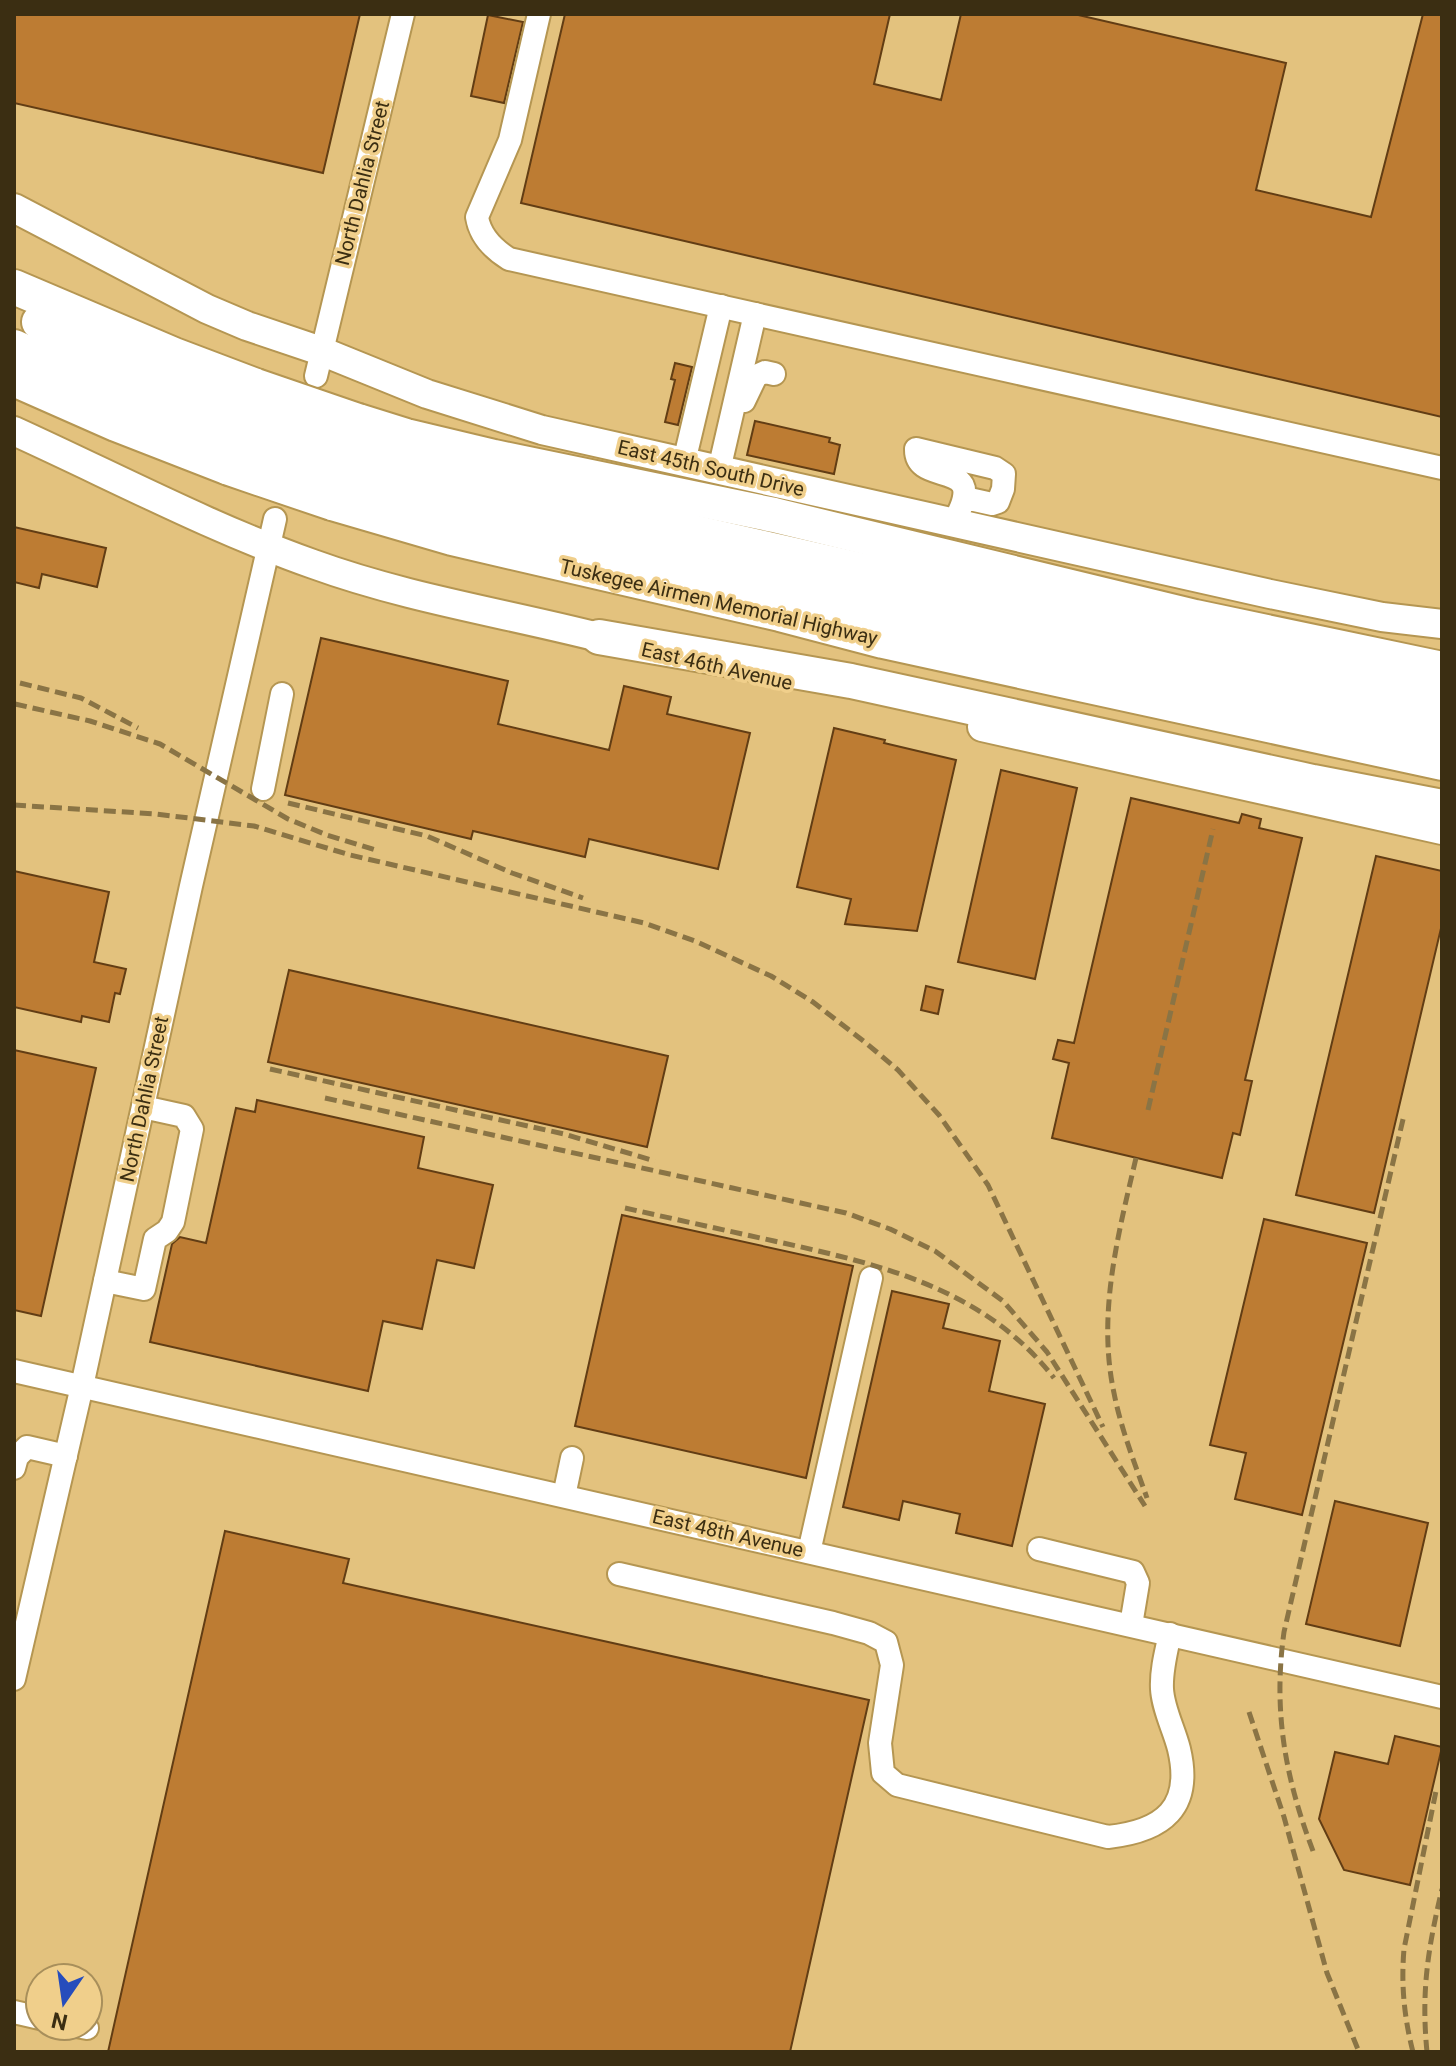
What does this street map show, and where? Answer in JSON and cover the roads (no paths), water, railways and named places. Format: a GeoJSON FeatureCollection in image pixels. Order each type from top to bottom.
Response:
{"type":"FeatureCollection","features":[{"type":"Feature","properties":{"kind":"highway","name":"Tuskegee Airmen Memorial Highway"},"geometry":{"type":"LineString","coordinates":[[14,287],[146,344],[242,428],[345,463],[420,440],[774,515],[1195,617],[1442,669]]}},
{"type":"Feature","properties":{"kind":"highway"},"geometry":{"type":"LineString","coordinates":[[14,310],[161,380],[242,428]]}},
{"type":"Feature","properties":{"kind":"highway"},"geometry":{"type":"LineString","coordinates":[[14,347],[144,407],[242,428]]}},
{"type":"Feature","properties":{"kind":"highway","name":"Tuskegee Airmen Memorial Highway"},"geometry":{"type":"LineString","coordinates":[[14,379],[116,424],[242,428],[345,463],[452,538],[989,666],[1442,763]]}},
{"type":"Feature","properties":{"kind":"highway"},"geometry":{"type":"LineString","coordinates":[[345,463],[441,475],[952,591],[1442,697]]}},
{"type":"Feature","properties":{"kind":"highway"},"geometry":{"type":"LineString","coordinates":[[345,463],[559,534],[1174,674],[1442,730]]}},
{"type":"Feature","properties":{"kind":"highway"},"geometry":{"type":"LineString","coordinates":[[1195,617],[1281,618],[1442,646]]}},
{"type":"Feature","properties":{"kind":"highway"},"geometry":{"type":"LineString","coordinates":[[599,637],[851,681],[1313,782],[1430,804]]}},
{"type":"Feature","properties":{"kind":"highway"},"geometry":{"type":"LineString","coordinates":[[989,666],[1067,701],[1430,804]]}},
{"type":"Feature","properties":{"kind":"main road","name":"East 45th South Drive"},"geometry":{"type":"LineString","coordinates":[[14,208],[318,364],[393,381],[542,430],[719,470],[959,510],[1334,608],[1442,624]]}},
{"type":"Feature","properties":{"kind":"main road","name":"East 46th Avenue"},"geometry":{"type":"LineString","coordinates":[[14,431],[269,547],[314,565],[364,579],[673,657],[1442,830]]}},
{"type":"Feature","properties":{"kind":"street","name":"North Dahlia Street"},"geometry":{"type":"LineString","coordinates":[[318,364],[403,14]]}},
{"type":"Feature","properties":{"kind":"street"},"geometry":{"type":"LineString","coordinates":[[539,14],[510,140],[478,214],[477,222],[481,230],[500,253],[521,263],[1442,468]]}},
{"type":"Feature","properties":{"kind":"street"},"geometry":{"type":"LineString","coordinates":[[684,462],[721,306]]}},
{"type":"Feature","properties":{"kind":"street"},"geometry":{"type":"LineString","coordinates":[[719,470],[755,314]]}},
{"type":"Feature","properties":{"kind":"street"},"geometry":{"type":"LineString","coordinates":[[728,430],[753,379],[761,373],[774,374]]}},
{"type":"Feature","properties":{"kind":"street"},"geometry":{"type":"LineString","coordinates":[[693,422],[728,430]]}},
{"type":"Feature","properties":{"kind":"street"},"geometry":{"type":"LineString","coordinates":[[916,449],[995,468],[1004,474],[998,502],[959,510],[962,482],[920,464],[916,449]]}},
{"type":"Feature","properties":{"kind":"street","name":"North Dahlia Street"},"geometry":{"type":"LineString","coordinates":[[14,1679],[24,1590],[66,1456],[275,519]]}},
{"type":"Feature","properties":{"kind":"street"},"geometry":{"type":"LineString","coordinates":[[263,789],[282,694]]}},
{"type":"Feature","properties":{"kind":"street"},"geometry":{"type":"LineString","coordinates":[[105,1281],[144,1289],[155,1239],[167,1231],[173,1222],[192,1129],[184,1116],[143,1107]]}},
{"type":"Feature","properties":{"kind":"street"},"geometry":{"type":"LineString","coordinates":[[809,1552],[871,1278]]}},
{"type":"Feature","properties":{"kind":"street","name":"East 48th Avenue"},"geometry":{"type":"LineString","coordinates":[[14,1371],[1442,1697]]}},
{"type":"Feature","properties":{"kind":"street"},"geometry":{"type":"LineString","coordinates":[[14,1468],[17,1457],[27,1447],[66,1456]]}},
{"type":"Feature","properties":{"kind":"street"},"geometry":{"type":"LineString","coordinates":[[564,1496],[572,1458]]}},
{"type":"Feature","properties":{"kind":"street"},"geometry":{"type":"LineString","coordinates":[[1039,1549],[1133,1572],[1138,1583],[1131,1625]]}},
{"type":"Feature","properties":{"kind":"street"},"geometry":{"type":"LineString","coordinates":[[619,1574],[833,1623],[869,1633],[886,1642],[892,1665],[880,1743],[883,1773],[897,1785],[1108,1837],[1132,1835],[1159,1825],[1175,1807],[1182,1782],[1179,1752],[1162,1691],[1170,1634]]}},
{"type":"Feature","properties":{"kind":"railway"},"geometry":{"type":"LineString","coordinates":[[20,683],[81,698],[138,728]]}},
{"type":"Feature","properties":{"kind":"railway"},"geometry":{"type":"LineString","coordinates":[[15,704],[90,721],[160,744],[288,819],[379,851]]}},
{"type":"Feature","properties":{"kind":"railway"},"geometry":{"type":"LineString","coordinates":[[288,803],[427,836],[512,873],[583,898]]}},
{"type":"Feature","properties":{"kind":"railway"},"geometry":{"type":"LineString","coordinates":[[14,805],[156,814],[254,826],[350,855],[644,923],[695,941],[771,976],[813,1002],[866,1043],[898,1070],[939,1115],[988,1185],[1103,1427]]}},
{"type":"Feature","properties":{"kind":"railway"},"geometry":{"type":"LineString","coordinates":[[1148,1110],[1213,829]]}},
{"type":"Feature","properties":{"kind":"railway"},"geometry":{"type":"LineString","coordinates":[[270,1069],[564,1134],[655,1161]]}},
{"type":"Feature","properties":{"kind":"railway"},"geometry":{"type":"LineString","coordinates":[[325,1098],[846,1213],[890,1229],[935,1251],[1003,1301],[1047,1352],[1145,1506]]}},
{"type":"Feature","properties":{"kind":"railway"},"geometry":{"type":"LineString","coordinates":[[1313,1851],[1295,1797],[1284,1743],[1280,1689],[1284,1632],[1404,1115]]}},
{"type":"Feature","properties":{"kind":"railway"},"geometry":{"type":"LineString","coordinates":[[1136,1158],[1112,1275],[1108,1334],[1109,1363],[1117,1406],[1147,1498]]}},
{"type":"Feature","properties":{"kind":"railway"},"geometry":{"type":"LineString","coordinates":[[625,1208],[852,1259],[927,1284],[995,1322],[1026,1347],[1054,1378]]}},
{"type":"Feature","properties":{"kind":"railway"},"geometry":{"type":"LineString","coordinates":[[1249,1712],[1284,1817],[1327,1973],[1359,2052]]}},
{"type":"Feature","properties":{"kind":"railway"},"geometry":{"type":"LineString","coordinates":[[1413,2052],[1404,2000],[1404,1949],[1436,1791]]}},
{"type":"Feature","properties":{"kind":"railway"},"geometry":{"type":"LineString","coordinates":[[1427,2052],[1427,1970],[1442,1889]]}}]}
